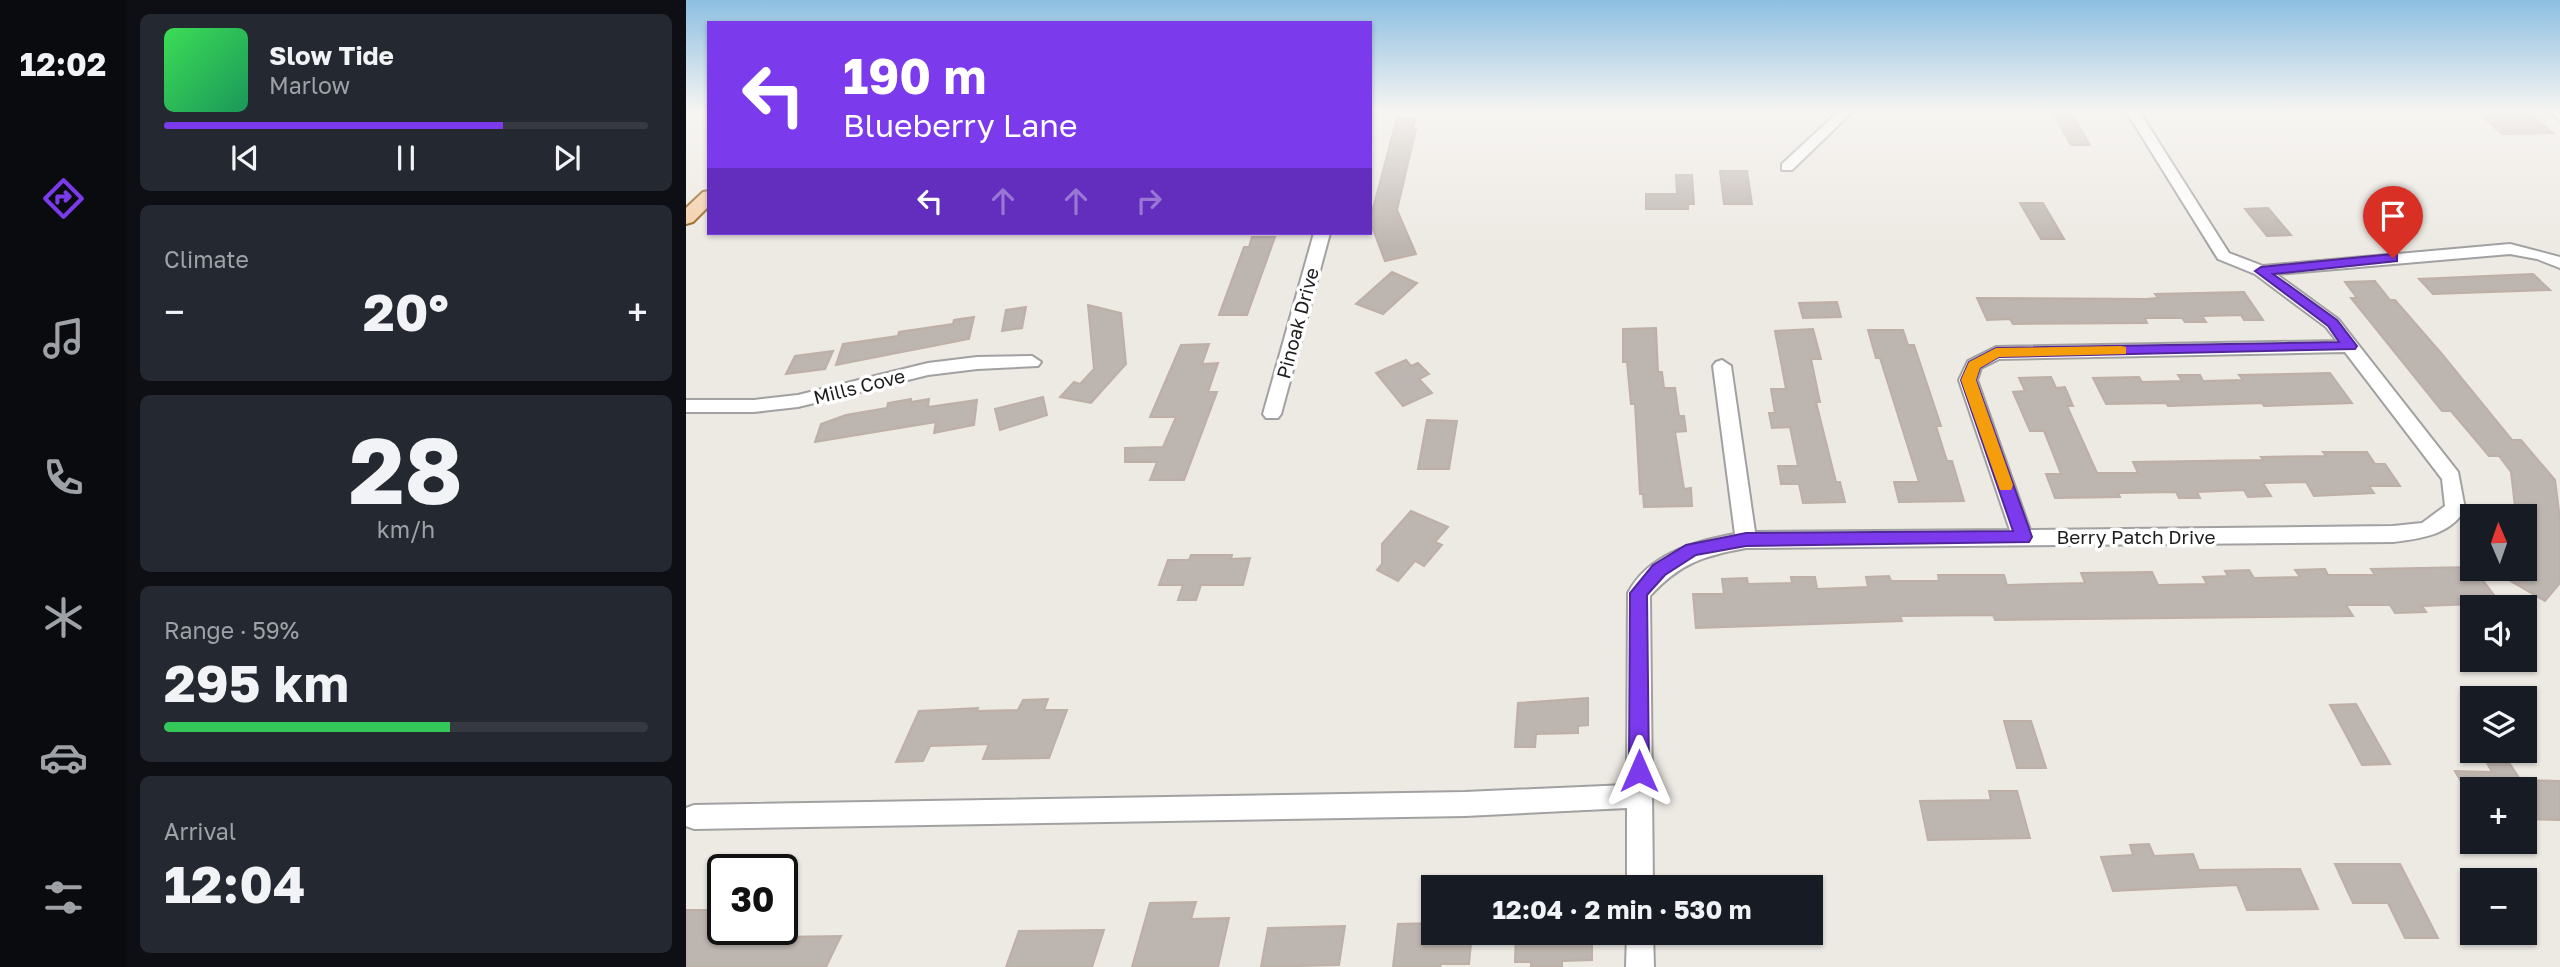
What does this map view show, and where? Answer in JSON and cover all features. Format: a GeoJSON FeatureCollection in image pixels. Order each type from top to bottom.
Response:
{"type":"FeatureCollection","features":[{"type":"Feature","properties":{"kind":"street"},"geometry":{"type":"LineString","coordinates":[[1787,167],[1799,156]]}},
{"type":"Feature","properties":{"kind":"street"},"geometry":{"type":"LineString","coordinates":[[2160,156],[2223,256],[2261,271],[2510,249],[2541,255],[2560,263]]}},
{"type":"Feature","properties":{"kind":"street","name":"Pinoak Drive"},"geometry":{"type":"LineString","coordinates":[[1272,414],[1321,235]]}},
{"type":"Feature","properties":{"kind":"street","name":"Berry Patch Drive"},"geometry":{"type":"LineString","coordinates":[[1640,875],[1639,593],[1659,570],[1692,549],[1746,540],[2393,534],[2427,530],[2455,509],[2451,477],[2332,323],[2261,271]]}},
{"type":"Feature","properties":{"kind":"street"},"geometry":{"type":"LineString","coordinates":[[2024,537],[1968,380],[1974,365],[1996,353],[2350,346]]}},
{"type":"Feature","properties":{"kind":"street","name":"Mills Cove"},"geometry":{"type":"LineString","coordinates":[[686,406],[798,401],[928,369],[977,363],[1032,362]]}},
{"type":"Feature","properties":{"kind":"street"},"geometry":{"type":"LineString","coordinates":[[1722,366],[1746,540]]}},
{"type":"Feature","properties":{"kind":"street"},"geometry":{"type":"LineString","coordinates":[[694,817],[1452,804],[1639,796]]}},
{"type":"Feature","properties":{"kind":"street"},"geometry":{"type":"LineString","coordinates":[[1640,945],[1640,967]]}},
{"type":"Feature","properties":{"kind":"building"},"geometry":{"type":"Polygon","coordinates":[[[1387,156],[1410,156],[1397,210],[1416,254],[1385,261],[1372,227],[1372,212],[1387,156]]]}},
{"type":"Feature","properties":{"kind":"building"},"geometry":{"type":"Polygon","coordinates":[[[1720,171],[1747,171],[1752,204],[1724,204],[1720,171]]]}},
{"type":"Feature","properties":{"kind":"building"},"geometry":{"type":"Polygon","coordinates":[[[1676,175],[1692,175],[1694,204],[1688,204],[1688,209],[1646,209],[1646,194],[1677,194],[1676,175]]]}},
{"type":"Feature","properties":{"kind":"building"},"geometry":{"type":"Polygon","coordinates":[[[2020,203],[2043,203],[2064,239],[2041,239],[2020,203]]]}},
{"type":"Feature","properties":{"kind":"building"},"geometry":{"type":"Polygon","coordinates":[[[2268,208],[2291,235],[2267,236],[2245,209],[2268,208]]]}},
{"type":"Feature","properties":{"kind":"building"},"geometry":{"type":"Polygon","coordinates":[[[1252,237],[1275,237],[1247,315],[1219,315],[1244,247],[1249,247],[1252,237]]]}},
{"type":"Feature","properties":{"kind":"building"},"geometry":{"type":"Polygon","coordinates":[[[1392,272],[1417,283],[1383,314],[1356,304],[1392,272]]]}},
{"type":"Feature","properties":{"kind":"building"},"geometry":{"type":"Polygon","coordinates":[[[2533,274],[2550,290],[2433,294],[2419,279],[2533,274]]]}},
{"type":"Feature","properties":{"kind":"building"},"geometry":{"type":"Polygon","coordinates":[[[2375,281],[2441,353],[2512,440],[2521,440],[2555,480],[2560,519],[2560,583],[2545,601],[2511,581],[2538,581],[2538,504],[2515,504],[2511,472],[2499,456],[2489,456],[2451,411],[2442,411],[2351,298],[2357,298],[2345,282],[2375,281]]]}},
{"type":"Feature","properties":{"kind":"building"},"geometry":{"type":"Polygon","coordinates":[[[2244,292],[2263,320],[2244,320],[2241,315],[2202,316],[2206,322],[2185,322],[2182,318],[2145,318],[2147,323],[2013,324],[2010,319],[1987,320],[1977,298],[2146,299],[2158,298],[2155,294],[2244,292]]]}},
{"type":"Feature","properties":{"kind":"building"},"geometry":{"type":"Polygon","coordinates":[[[1837,302],[1841,317],[1803,318],[1799,303],[1837,302]]]}},
{"type":"Feature","properties":{"kind":"building"},"geometry":{"type":"Polygon","coordinates":[[[1088,305],[1121,313],[1126,364],[1091,403],[1060,397],[1074,382],[1080,384],[1094,369],[1088,305]]]}},
{"type":"Feature","properties":{"kind":"building"},"geometry":{"type":"Polygon","coordinates":[[[1026,307],[1022,328],[1002,331],[1006,310],[1026,307]]]}},
{"type":"Feature","properties":{"kind":"building"},"geometry":{"type":"Polygon","coordinates":[[[974,317],[969,339],[836,365],[843,344],[898,336],[899,332],[953,324],[954,320],[974,317]]]}},
{"type":"Feature","properties":{"kind":"building"},"geometry":{"type":"Polygon","coordinates":[[[1656,328],[1658,372],[1662,372],[1664,388],[1675,388],[1679,416],[1684,416],[1686,431],[1675,432],[1684,489],[1691,488],[1692,506],[1644,507],[1643,494],[1640,494],[1635,404],[1631,404],[1627,362],[1623,362],[1623,329],[1656,328]]]}},
{"type":"Feature","properties":{"kind":"building"},"geometry":{"type":"Polygon","coordinates":[[[1813,329],[1821,359],[1811,359],[1820,402],[1816,402],[1836,482],[1840,482],[1845,502],[1803,503],[1799,484],[1781,484],[1778,466],[1798,466],[1790,427],[1772,428],[1769,413],[1775,413],[1771,389],[1786,389],[1775,331],[1813,329]]]}},
{"type":"Feature","properties":{"kind":"building"},"geometry":{"type":"Polygon","coordinates":[[[1868,330],[1903,330],[1908,345],[1914,345],[1941,426],[1936,426],[1947,461],[1952,461],[1964,501],[1899,502],[1894,482],[1919,482],[1880,358],[1876,358],[1868,330]]]}},
{"type":"Feature","properties":{"kind":"building"},"geometry":{"type":"Polygon","coordinates":[[[1209,344],[1202,364],[1218,363],[1208,392],[1217,392],[1184,480],[1150,480],[1157,462],[1125,462],[1125,448],[1163,447],[1176,417],[1150,417],[1181,345],[1209,344]]]}},
{"type":"Feature","properties":{"kind":"building"},"geometry":{"type":"Polygon","coordinates":[[[833,351],[825,369],[786,374],[795,356],[833,351]]]}},
{"type":"Feature","properties":{"kind":"building"},"geometry":{"type":"Polygon","coordinates":[[[1406,360],[1411,366],[1418,363],[1429,374],[1419,379],[1432,393],[1403,406],[1376,373],[1406,360]]]}},
{"type":"Feature","properties":{"kind":"building"},"geometry":{"type":"Polygon","coordinates":[[[2330,373],[2352,403],[2264,406],[2262,403],[2168,406],[2166,403],[2106,404],[2093,378],[2139,377],[2142,382],[2182,381],[2178,375],[2200,375],[2203,381],[2243,380],[2239,375],[2330,373]]]}},
{"type":"Feature","properties":{"kind":"building"},"geometry":{"type":"Polygon","coordinates":[[[2051,377],[2056,388],[2065,387],[2073,406],[2067,406],[2097,473],[2138,473],[2133,462],[2263,460],[2261,457],[2367,452],[2375,464],[2385,464],[2400,486],[2369,486],[2374,493],[2314,496],[2306,482],[2263,483],[2271,496],[2248,497],[2244,490],[2197,492],[2200,498],[2179,498],[2176,492],[2118,493],[2120,497],[2055,498],[2046,474],[2061,474],[2044,431],[2030,431],[2013,392],[2025,391],[2019,378],[2051,377]]]}},
{"type":"Feature","properties":{"kind":"building"},"geometry":{"type":"Polygon","coordinates":[[[1043,397],[1047,415],[1000,430],[995,409],[1043,397]]]}},
{"type":"Feature","properties":{"kind":"building"},"geometry":{"type":"Polygon","coordinates":[[[911,399],[911,402],[929,399],[928,407],[977,400],[974,425],[934,433],[936,422],[815,442],[821,424],[846,415],[887,408],[888,403],[911,399]]]}},
{"type":"Feature","properties":{"kind":"building"},"geometry":{"type":"Polygon","coordinates":[[[1427,420],[1457,421],[1449,469],[1418,469],[1427,420]]]}},
{"type":"Feature","properties":{"kind":"building"},"geometry":{"type":"Polygon","coordinates":[[[1411,511],[1448,527],[1435,542],[1442,545],[1424,566],[1415,561],[1398,581],[1377,570],[1382,564],[1382,544],[1411,511]]]}},
{"type":"Feature","properties":{"kind":"building"},"geometry":{"type":"Polygon","coordinates":[[[1191,555],[1250,558],[1243,585],[1201,585],[1196,600],[1178,600],[1183,585],[1159,585],[1168,560],[1189,560],[1191,555]]]}},
{"type":"Feature","properties":{"kind":"building"},"geometry":{"type":"Polygon","coordinates":[[[2460,567],[2460,581],[2484,581],[2494,595],[2460,595],[2460,605],[2422,606],[2426,612],[2395,613],[2390,605],[2346,605],[2353,616],[1995,620],[1993,615],[1900,616],[1902,621],[1696,628],[1693,594],[1724,594],[1722,579],[1747,578],[1748,584],[1792,583],[1791,577],[1815,577],[1817,589],[1868,587],[1866,577],[1889,576],[1891,581],[1939,581],[1938,575],[2004,575],[2007,585],[2085,583],[2081,573],[2152,572],[2158,585],[2207,584],[2203,577],[2228,576],[2225,571],[2249,570],[2254,578],[2300,577],[2295,570],[2325,569],[2328,575],[2375,575],[2371,569],[2460,567]]]}},
{"type":"Feature","properties":{"kind":"building"},"geometry":{"type":"Polygon","coordinates":[[[1588,698],[1588,725],[1578,726],[1578,733],[1536,734],[1535,747],[1515,747],[1518,703],[1588,698]]]}},
{"type":"Feature","properties":{"kind":"building"},"geometry":{"type":"Polygon","coordinates":[[[1048,699],[1044,710],[1067,710],[1049,758],[983,759],[989,744],[930,746],[923,761],[896,762],[919,711],[978,708],[977,711],[1018,710],[1023,700],[1048,699]]]}},
{"type":"Feature","properties":{"kind":"building"},"geometry":{"type":"Polygon","coordinates":[[[2356,704],[2390,764],[2362,765],[2330,705],[2356,704]]]}},
{"type":"Feature","properties":{"kind":"building"},"geometry":{"type":"Polygon","coordinates":[[[2004,721],[2031,721],[2046,768],[2017,768],[2004,721]]]}},
{"type":"Feature","properties":{"kind":"building"},"geometry":{"type":"Polygon","coordinates":[[[2487,763],[2510,764],[2518,777],[2460,777],[2460,780],[2455,771],[2492,772],[2487,763]]]}},
{"type":"Feature","properties":{"kind":"building"},"geometry":{"type":"Polygon","coordinates":[[[2537,780],[2560,781],[2560,820],[2537,819],[2537,780]]]}},
{"type":"Feature","properties":{"kind":"building"},"geometry":{"type":"Polygon","coordinates":[[[1989,791],[2017,791],[2030,838],[1928,840],[1920,801],[1991,800],[1989,791]]]}},
{"type":"Feature","properties":{"kind":"building"},"geometry":{"type":"Polygon","coordinates":[[[2149,844],[2154,856],[2193,854],[2199,870],[2300,869],[2318,909],[2247,910],[2237,885],[2113,891],[2101,857],[2133,855],[2130,845],[2149,844]]]}},
{"type":"Feature","properties":{"kind":"building"},"geometry":{"type":"Polygon","coordinates":[[[2335,864],[2400,864],[2438,938],[2405,938],[2388,903],[2353,903],[2335,864]]]}},
{"type":"Feature","properties":{"kind":"building"},"geometry":{"type":"Polygon","coordinates":[[[1196,902],[1191,919],[1229,918],[1218,967],[1132,967],[1150,903],[1196,902]]]}},
{"type":"Feature","properties":{"kind":"building"},"geometry":{"type":"Polygon","coordinates":[[[686,910],[707,910],[707,945],[798,945],[798,937],[841,936],[826,967],[686,967],[686,910]]]}},
{"type":"Feature","properties":{"kind":"building"},"geometry":{"type":"Polygon","coordinates":[[[1421,923],[1421,945],[1471,945],[1469,964],[1393,967],[1398,924],[1421,923]]]}},
{"type":"Feature","properties":{"kind":"building"},"geometry":{"type":"Polygon","coordinates":[[[1345,926],[1339,965],[1261,967],[1268,928],[1345,926]]]}},
{"type":"Feature","properties":{"kind":"building"},"geometry":{"type":"Polygon","coordinates":[[[1104,930],[1092,967],[1006,967],[1019,931],[1104,930]]]}},
{"type":"Feature","properties":{"kind":"building"},"geometry":{"type":"Polygon","coordinates":[[[1516,945],[1592,945],[1592,960],[1562,961],[1562,966],[1531,967],[1531,962],[1515,962],[1516,945]]]}},
{"type":"Feature","properties":{"kind":"slow traffic"},"geometry":{"type":"LineString","coordinates":[[2005,485],[1968,380],[1974,365],[1996,353],[2121,350]]}},
{"type":"Feature","properties":{"kind":"route"},"geometry":{"type":"LineString","coordinates":[[1639,771],[1639,593],[1659,570],[1692,549],[1746,540],[2024,537],[1968,380],[1974,365],[1996,353],[2350,346],[2332,323],[2261,271],[2393,258]]}}]}
